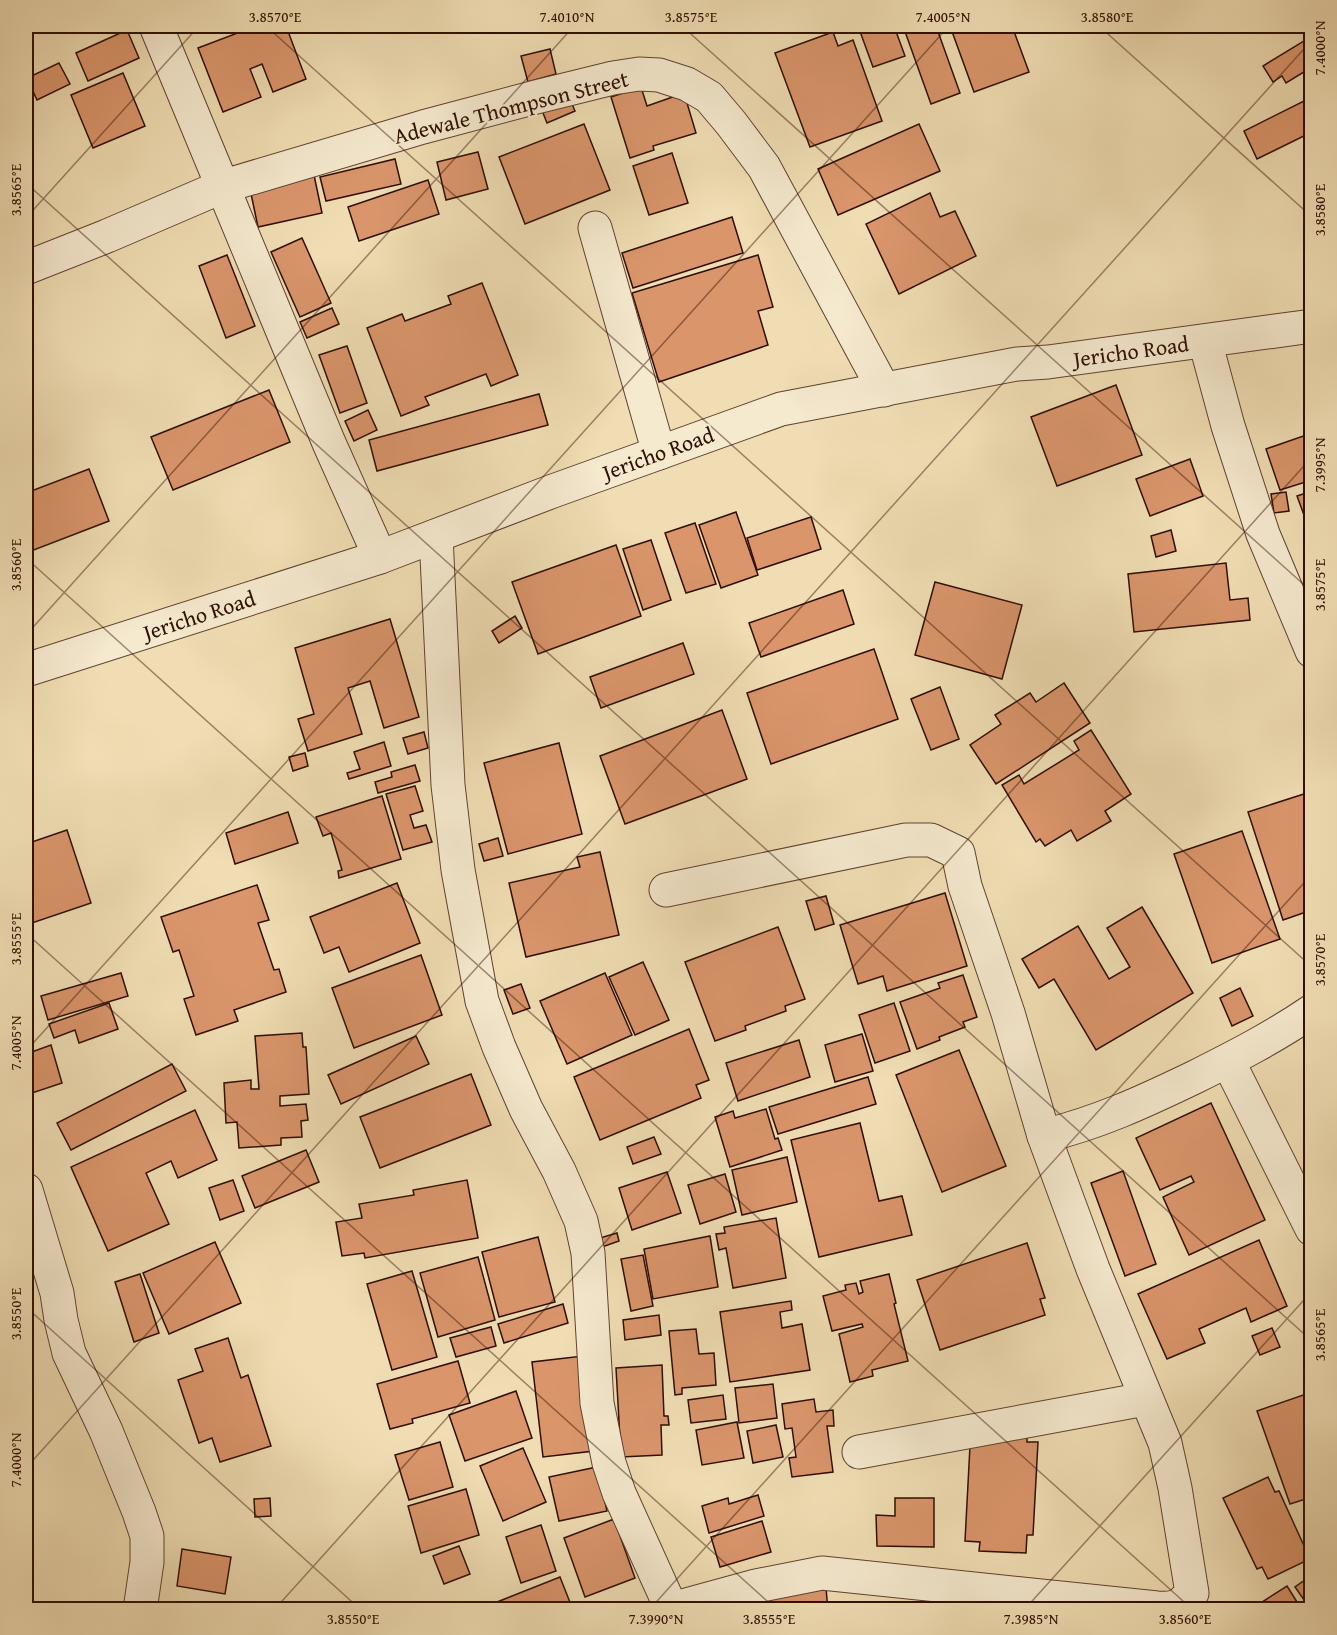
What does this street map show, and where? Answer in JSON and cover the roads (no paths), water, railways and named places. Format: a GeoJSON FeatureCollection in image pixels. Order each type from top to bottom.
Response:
{"type":"FeatureCollection","features":[{"type":"Feature","properties":{"kind":"street"},"geometry":{"type":"LineString","coordinates":[[156,26],[221,187],[329,443],[380,557]]}},
{"type":"Feature","properties":{"kind":"street","name":"Adewale Thompson Street"},"geometry":{"type":"LineString","coordinates":[[26,268],[107,237],[221,187],[536,97],[613,78],[639,74],[659,75],[687,84],[709,97],[764,167],[884,390]]}},
{"type":"Feature","properties":{"kind":"street"},"geometry":{"type":"LineString","coordinates":[[595,228],[659,453]]}},
{"type":"Feature","properties":{"kind":"street","name":"Jericho Road"},"geometry":{"type":"LineString","coordinates":[[26,670],[380,557],[781,409],[1017,364],[1048,362],[1311,326]]}},
{"type":"Feature","properties":{"kind":"street"},"geometry":{"type":"LineString","coordinates":[[1205,341],[1228,426],[1263,534],[1311,651]]}},
{"type":"Feature","properties":{"kind":"street"},"geometry":{"type":"LineString","coordinates":[[436,536],[448,785],[458,870],[482,1000],[499,1047],[526,1109],[559,1172],[581,1221],[588,1253],[597,1403],[609,1463],[619,1493],[672,1609],[756,1586],[822,1573],[1157,1608],[1171,1609],[1180,1606],[1192,1593],[1175,1488],[1165,1443],[1093,1269],[1044,1136],[1008,1013],[965,886],[958,853],[930,840],[906,840],[666,890]]}},
{"type":"Feature","properties":{"kind":"street"},"geometry":{"type":"LineString","coordinates":[[1044,1136],[1083,1126],[1137,1106],[1277,1035],[1311,1011]]}},
{"type":"Feature","properties":{"kind":"street"},"geometry":{"type":"LineString","coordinates":[[1228,1061],[1311,1229]]}},
{"type":"Feature","properties":{"kind":"street"},"geometry":{"type":"LineString","coordinates":[[26,1190],[57,1293],[69,1353],[106,1431],[140,1512],[147,1536],[147,1562],[140,1610]]}},
{"type":"Feature","properties":{"kind":"street"},"geometry":{"type":"LineString","coordinates":[[859,1452],[1145,1399]]}}]}
